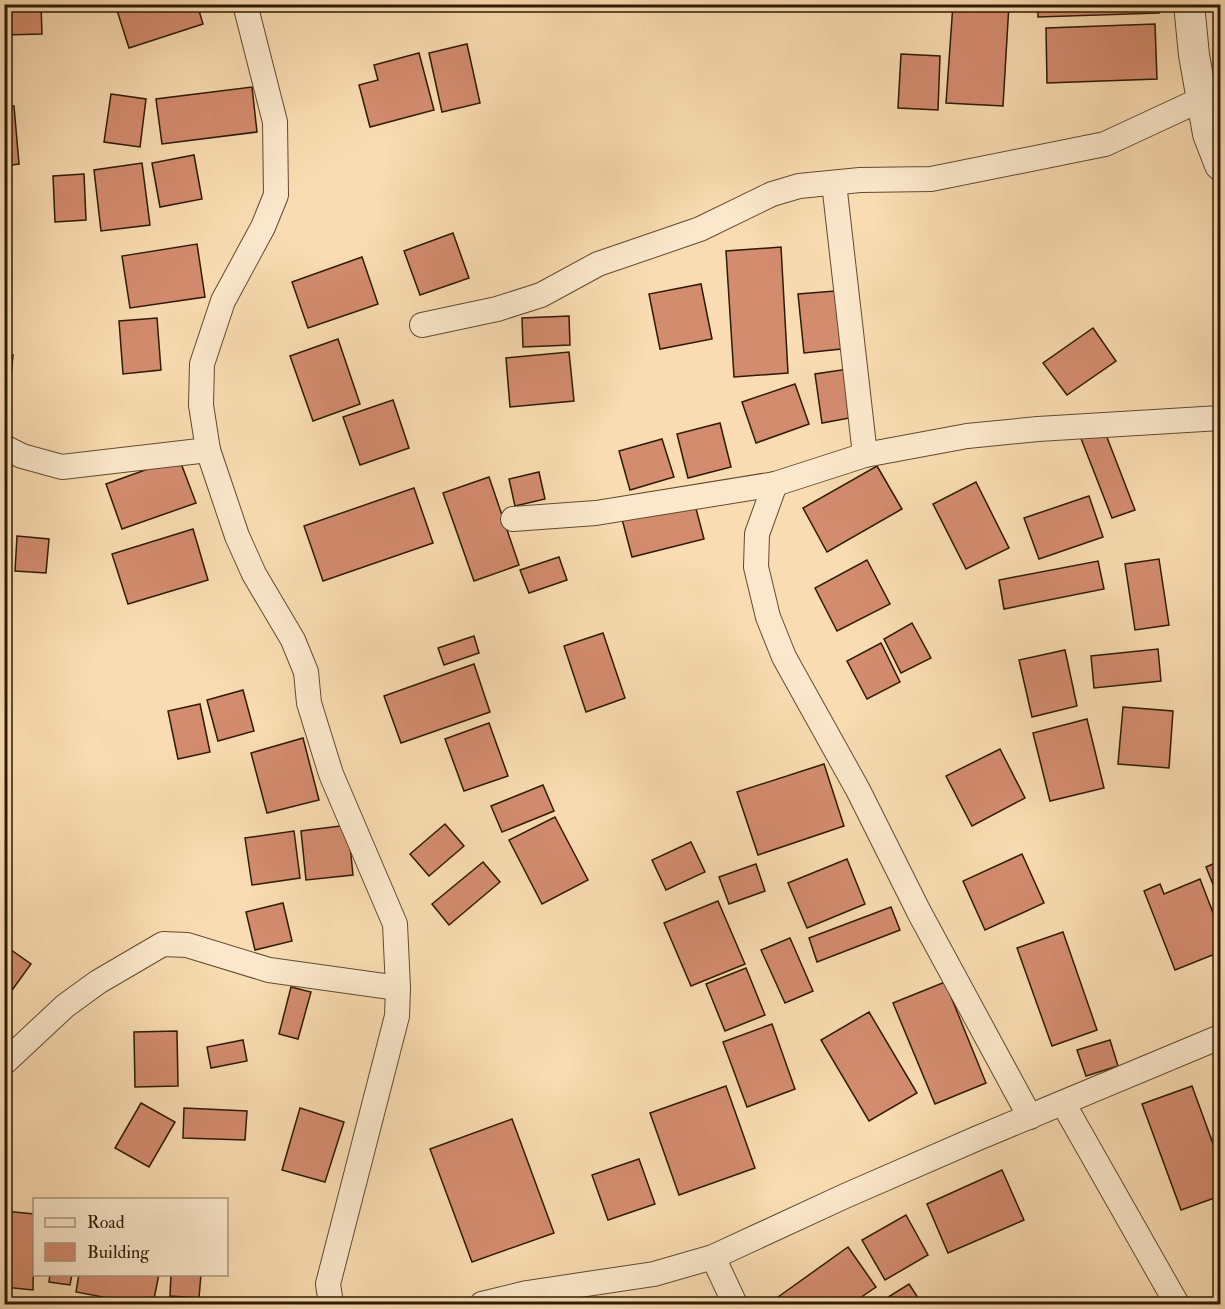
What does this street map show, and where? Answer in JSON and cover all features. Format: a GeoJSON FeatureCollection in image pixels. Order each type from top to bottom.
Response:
{"type":"FeatureCollection","features":[{"type":"Feature","properties":{"kind":"street"},"geometry":{"type":"LineString","coordinates":[[245,4],[275,122],[276,195],[263,227],[223,301],[202,364],[201,405],[208,450],[237,536],[254,574],[293,640],[306,672],[309,703],[331,774],[394,924],[398,988],[396,1016],[328,1284],[331,1305]]}},
{"type":"Feature","properties":{"kind":"street"},"geometry":{"type":"LineString","coordinates":[[1189,4],[1194,55],[1208,134],[1221,165]]}},
{"type":"Feature","properties":{"kind":"street"},"geometry":{"type":"LineString","coordinates":[[422,325],[497,309],[541,295],[598,264],[700,229],[772,194],[799,186],[931,179],[1105,144],[1202,99]]}},
{"type":"Feature","properties":{"kind":"street"},"geometry":{"type":"LineString","coordinates":[[834,183],[865,455]]}},
{"type":"Feature","properties":{"kind":"street"},"geometry":{"type":"LineString","coordinates":[[513,519],[596,513],[775,484],[865,455],[967,436],[1038,429],[1221,418]]}},
{"type":"Feature","properties":{"kind":"street"},"geometry":{"type":"LineString","coordinates":[[4,447],[22,456],[62,467],[208,450]]}},
{"type":"Feature","properties":{"kind":"street"},"geometry":{"type":"LineString","coordinates":[[775,484],[757,534],[756,567],[768,617],[784,657],[858,790],[919,912],[1030,1117]]}},
{"type":"Feature","properties":{"kind":"street"},"geometry":{"type":"LineString","coordinates":[[4,1063],[65,1006],[108,976],[164,944],[187,945],[269,970],[398,988]]}},
{"type":"Feature","properties":{"kind":"street"},"geometry":{"type":"LineString","coordinates":[[482,1305],[527,1293],[654,1274],[713,1257],[845,1196],[1221,1037]]}},
{"type":"Feature","properties":{"kind":"street"},"geometry":{"type":"LineString","coordinates":[[1063,1103],[1177,1305]]}},
{"type":"Feature","properties":{"kind":"street"},"geometry":{"type":"LineString","coordinates":[[713,1257],[735,1305]]}},
{"type":"Feature","properties":{"kind":"building"},"geometry":{"type":"Polygon","coordinates":[[[4,4],[41,4],[42,34],[4,35],[4,4]]]}},
{"type":"Feature","properties":{"kind":"building"},"geometry":{"type":"Polygon","coordinates":[[[115,4],[197,4],[203,24],[129,48],[115,4]]]}},
{"type":"Feature","properties":{"kind":"building"},"geometry":{"type":"Polygon","coordinates":[[[953,4],[1009,4],[1003,106],[946,103],[953,4]]]}},
{"type":"Feature","properties":{"kind":"building"},"geometry":{"type":"Polygon","coordinates":[[[1038,4],[1159,4],[1159,13],[1038,17],[1038,4]]]}},
{"type":"Feature","properties":{"kind":"building"},"geometry":{"type":"Polygon","coordinates":[[[1155,24],[1157,79],[1047,83],[1046,28],[1155,24]]]}},
{"type":"Feature","properties":{"kind":"building"},"geometry":{"type":"Polygon","coordinates":[[[467,44],[480,103],[442,112],[429,53],[467,44]]]}},
{"type":"Feature","properties":{"kind":"building"},"geometry":{"type":"Polygon","coordinates":[[[419,53],[434,110],[370,127],[359,85],[378,80],[374,65],[419,53]]]}},
{"type":"Feature","properties":{"kind":"building"},"geometry":{"type":"Polygon","coordinates":[[[901,54],[940,56],[938,110],[898,108],[901,54]]]}},
{"type":"Feature","properties":{"kind":"building"},"geometry":{"type":"Polygon","coordinates":[[[252,87],[257,132],[162,144],[156,99],[252,87]]]}},
{"type":"Feature","properties":{"kind":"building"},"geometry":{"type":"Polygon","coordinates":[[[111,94],[146,99],[140,147],[104,142],[111,94]]]}},
{"type":"Feature","properties":{"kind":"building"},"geometry":{"type":"Polygon","coordinates":[[[14,106],[19,164],[4,166],[4,107],[14,106]]]}},
{"type":"Feature","properties":{"kind":"building"},"geometry":{"type":"Polygon","coordinates":[[[194,155],[202,199],[160,207],[152,163],[194,155]]]}},
{"type":"Feature","properties":{"kind":"building"},"geometry":{"type":"Polygon","coordinates":[[[142,163],[150,225],[101,231],[94,170],[142,163]]]}},
{"type":"Feature","properties":{"kind":"building"},"geometry":{"type":"Polygon","coordinates":[[[84,174],[86,220],[55,222],[53,176],[84,174]]]}},
{"type":"Feature","properties":{"kind":"building"},"geometry":{"type":"Polygon","coordinates":[[[453,233],[469,278],[420,295],[404,251],[453,233]]]}},
{"type":"Feature","properties":{"kind":"building"},"geometry":{"type":"Polygon","coordinates":[[[197,244],[205,297],[130,308],[122,256],[197,244]]]}},
{"type":"Feature","properties":{"kind":"building"},"geometry":{"type":"Polygon","coordinates":[[[781,247],[788,373],[734,377],[726,251],[781,247]]]}},
{"type":"Feature","properties":{"kind":"building"},"geometry":{"type":"Polygon","coordinates":[[[362,257],[378,304],[308,328],[292,282],[362,257]]]}},
{"type":"Feature","properties":{"kind":"building"},"geometry":{"type":"Polygon","coordinates":[[[701,284],[712,339],[660,349],[649,294],[701,284]]]}},
{"type":"Feature","properties":{"kind":"building"},"geometry":{"type":"Polygon","coordinates":[[[835,291],[841,349],[804,353],[798,294],[835,291]]]}},
{"type":"Feature","properties":{"kind":"building"},"geometry":{"type":"Polygon","coordinates":[[[569,316],[570,345],[523,347],[522,318],[569,316]]]}},
{"type":"Feature","properties":{"kind":"building"},"geometry":{"type":"Polygon","coordinates":[[[157,318],[161,370],[123,374],[119,321],[157,318]]]}},
{"type":"Feature","properties":{"kind":"building"},"geometry":{"type":"Polygon","coordinates":[[[1093,328],[1116,361],[1067,395],[1043,363],[1093,328]]]}},
{"type":"Feature","properties":{"kind":"building"},"geometry":{"type":"Polygon","coordinates":[[[338,339],[360,404],[313,421],[290,356],[338,339]]]}},
{"type":"Feature","properties":{"kind":"building"},"geometry":{"type":"Polygon","coordinates":[[[569,352],[574,401],[510,407],[506,358],[569,352]]]}},
{"type":"Feature","properties":{"kind":"building"},"geometry":{"type":"Polygon","coordinates":[[[4,355],[13,355],[11,376],[4,375],[4,355]]]}},
{"type":"Feature","properties":{"kind":"building"},"geometry":{"type":"Polygon","coordinates":[[[848,369],[855,417],[822,423],[815,374],[848,369]]]}},
{"type":"Feature","properties":{"kind":"building"},"geometry":{"type":"Polygon","coordinates":[[[795,384],[809,424],[756,443],[742,402],[795,384]]]}},
{"type":"Feature","properties":{"kind":"building"},"geometry":{"type":"Polygon","coordinates":[[[393,400],[409,448],[360,465],[343,417],[393,400]]]}},
{"type":"Feature","properties":{"kind":"building"},"geometry":{"type":"Polygon","coordinates":[[[720,423],[731,467],[688,478],[677,434],[720,423]]]}},
{"type":"Feature","properties":{"kind":"building"},"geometry":{"type":"Polygon","coordinates":[[[1103,427],[1135,510],[1112,518],[1080,436],[1103,427]]]}},
{"type":"Feature","properties":{"kind":"building"},"geometry":{"type":"Polygon","coordinates":[[[662,439],[674,477],[630,490],[619,451],[662,439]]]}},
{"type":"Feature","properties":{"kind":"building"},"geometry":{"type":"Polygon","coordinates":[[[179,458],[196,503],[122,529],[106,484],[179,458]]]}},
{"type":"Feature","properties":{"kind":"building"},"geometry":{"type":"Polygon","coordinates":[[[877,466],[902,509],[827,552],[803,508],[877,466]]]}},
{"type":"Feature","properties":{"kind":"building"},"geometry":{"type":"Polygon","coordinates":[[[539,472],[545,499],[515,506],[509,479],[539,472]]]}},
{"type":"Feature","properties":{"kind":"building"},"geometry":{"type":"Polygon","coordinates":[[[489,477],[519,565],[474,581],[443,493],[489,477]]]}},
{"type":"Feature","properties":{"kind":"building"},"geometry":{"type":"Polygon","coordinates":[[[976,482],[1009,548],[966,569],[933,504],[976,482]]]}},
{"type":"Feature","properties":{"kind":"building"},"geometry":{"type":"Polygon","coordinates":[[[414,488],[433,543],[323,581],[304,526],[414,488]]]}},
{"type":"Feature","properties":{"kind":"building"},"geometry":{"type":"Polygon","coordinates":[[[1089,496],[1103,537],[1039,559],[1024,518],[1089,496]]]}},
{"type":"Feature","properties":{"kind":"building"},"geometry":{"type":"Polygon","coordinates":[[[694,501],[704,539],[632,557],[622,519],[694,501]]]}},
{"type":"Feature","properties":{"kind":"building"},"geometry":{"type":"Polygon","coordinates":[[[193,529],[208,580],[128,604],[112,554],[193,529]]]}},
{"type":"Feature","properties":{"kind":"building"},"geometry":{"type":"Polygon","coordinates":[[[17,536],[49,539],[46,573],[15,571],[17,536]]]}},
{"type":"Feature","properties":{"kind":"building"},"geometry":{"type":"Polygon","coordinates":[[[559,557],[567,580],[529,593],[520,570],[559,557]]]}},
{"type":"Feature","properties":{"kind":"building"},"geometry":{"type":"Polygon","coordinates":[[[1159,559],[1169,625],[1135,630],[1125,564],[1159,559]]]}},
{"type":"Feature","properties":{"kind":"building"},"geometry":{"type":"Polygon","coordinates":[[[867,560],[890,604],[837,631],[815,588],[867,560]]]}},
{"type":"Feature","properties":{"kind":"building"},"geometry":{"type":"Polygon","coordinates":[[[1098,561],[1104,589],[1004,609],[999,580],[1098,561]]]}},
{"type":"Feature","properties":{"kind":"building"},"geometry":{"type":"Polygon","coordinates":[[[912,623],[931,658],[901,673],[884,639],[912,623]]]}},
{"type":"Feature","properties":{"kind":"building"},"geometry":{"type":"Polygon","coordinates":[[[603,633],[625,698],[586,712],[564,646],[603,633]]]}},
{"type":"Feature","properties":{"kind":"building"},"geometry":{"type":"Polygon","coordinates":[[[474,636],[479,653],[444,665],[438,648],[474,636]]]}},
{"type":"Feature","properties":{"kind":"building"},"geometry":{"type":"Polygon","coordinates":[[[881,643],[900,682],[867,699],[847,661],[881,643]]]}},
{"type":"Feature","properties":{"kind":"building"},"geometry":{"type":"Polygon","coordinates":[[[1158,649],[1161,681],[1094,688],[1091,656],[1158,649]]]}},
{"type":"Feature","properties":{"kind":"building"},"geometry":{"type":"Polygon","coordinates":[[[1065,650],[1077,706],[1032,717],[1019,660],[1065,650]]]}},
{"type":"Feature","properties":{"kind":"building"},"geometry":{"type":"Polygon","coordinates":[[[474,664],[490,712],[401,743],[384,696],[474,664]]]}},
{"type":"Feature","properties":{"kind":"building"},"geometry":{"type":"Polygon","coordinates":[[[243,690],[254,731],[218,741],[207,700],[243,690]]]}},
{"type":"Feature","properties":{"kind":"building"},"geometry":{"type":"Polygon","coordinates":[[[200,704],[210,752],[178,759],[168,711],[200,704]]]}},
{"type":"Feature","properties":{"kind":"building"},"geometry":{"type":"Polygon","coordinates":[[[1123,707],[1173,711],[1169,768],[1118,764],[1123,707]]]}},
{"type":"Feature","properties":{"kind":"building"},"geometry":{"type":"Polygon","coordinates":[[[1087,719],[1104,788],[1050,801],[1033,733],[1087,719]]]}},
{"type":"Feature","properties":{"kind":"building"},"geometry":{"type":"Polygon","coordinates":[[[489,723],[508,776],[464,791],[445,739],[489,723]]]}},
{"type":"Feature","properties":{"kind":"building"},"geometry":{"type":"Polygon","coordinates":[[[303,738],[319,800],[267,813],[251,753],[303,738]]]}},
{"type":"Feature","properties":{"kind":"building"},"geometry":{"type":"Polygon","coordinates":[[[1000,749],[1025,798],[972,826],[946,776],[1000,749]]]}},
{"type":"Feature","properties":{"kind":"building"},"geometry":{"type":"Polygon","coordinates":[[[824,764],[844,826],[758,855],[737,792],[824,764]]]}},
{"type":"Feature","properties":{"kind":"building"},"geometry":{"type":"Polygon","coordinates":[[[543,785],[554,811],[502,832],[491,806],[543,785]]]}},
{"type":"Feature","properties":{"kind":"building"},"geometry":{"type":"Polygon","coordinates":[[[555,817],[588,880],[542,904],[509,840],[555,817]]]}},
{"type":"Feature","properties":{"kind":"building"},"geometry":{"type":"Polygon","coordinates":[[[445,824],[464,846],[429,876],[410,854],[445,824]]]}},
{"type":"Feature","properties":{"kind":"building"},"geometry":{"type":"Polygon","coordinates":[[[348,825],[353,875],[306,880],[301,831],[348,825]]]}},
{"type":"Feature","properties":{"kind":"building"},"geometry":{"type":"Polygon","coordinates":[[[294,831],[300,878],[252,885],[245,838],[294,831]]]}},
{"type":"Feature","properties":{"kind":"building"},"geometry":{"type":"Polygon","coordinates":[[[691,842],[705,872],[666,890],[652,860],[691,842]]]}},
{"type":"Feature","properties":{"kind":"building"},"geometry":{"type":"Polygon","coordinates":[[[1022,854],[1044,903],[985,930],[963,881],[1022,854]]]}},
{"type":"Feature","properties":{"kind":"building"},"geometry":{"type":"Polygon","coordinates":[[[847,859],[865,904],[807,928],[788,883],[847,859]]]}},
{"type":"Feature","properties":{"kind":"building"},"geometry":{"type":"Polygon","coordinates":[[[1220,861],[1220,902],[1206,867],[1220,861]]]}},
{"type":"Feature","properties":{"kind":"building"},"geometry":{"type":"Polygon","coordinates":[[[483,862],[500,882],[449,925],[432,904],[483,862]]]}},
{"type":"Feature","properties":{"kind":"building"},"geometry":{"type":"Polygon","coordinates":[[[756,864],[765,891],[729,904],[719,877],[756,864]]]}},
{"type":"Feature","properties":{"kind":"building"},"geometry":{"type":"Polygon","coordinates":[[[1200,879],[1220,931],[1220,952],[1175,970],[1144,891],[1160,884],[1164,894],[1200,879]]]}},
{"type":"Feature","properties":{"kind":"building"},"geometry":{"type":"Polygon","coordinates":[[[718,901],[745,964],[691,986],[664,923],[718,901]]]}},
{"type":"Feature","properties":{"kind":"building"},"geometry":{"type":"Polygon","coordinates":[[[283,903],[292,941],[255,950],[246,912],[283,903]]]}},
{"type":"Feature","properties":{"kind":"building"},"geometry":{"type":"Polygon","coordinates":[[[891,907],[900,930],[817,962],[809,938],[891,907]]]}},
{"type":"Feature","properties":{"kind":"building"},"geometry":{"type":"Polygon","coordinates":[[[1063,932],[1097,1030],[1052,1046],[1017,948],[1063,932]]]}},
{"type":"Feature","properties":{"kind":"building"},"geometry":{"type":"Polygon","coordinates":[[[790,938],[813,991],[785,1003],[761,950],[790,938]]]}},
{"type":"Feature","properties":{"kind":"building"},"geometry":{"type":"Polygon","coordinates":[[[4,945],[31,964],[7,997],[4,996],[4,945]]]}},
{"type":"Feature","properties":{"kind":"building"},"geometry":{"type":"Polygon","coordinates":[[[746,968],[765,1015],[725,1031],[706,984],[746,968]]]}},
{"type":"Feature","properties":{"kind":"building"},"geometry":{"type":"Polygon","coordinates":[[[945,982],[986,1083],[935,1104],[893,1003],[945,982]]]}},
{"type":"Feature","properties":{"kind":"building"},"geometry":{"type":"Polygon","coordinates":[[[291,987],[311,992],[298,1039],[279,1034],[291,987]]]}},
{"type":"Feature","properties":{"kind":"building"},"geometry":{"type":"Polygon","coordinates":[[[869,1012],[917,1093],[869,1121],[821,1040],[869,1012]]]}},
{"type":"Feature","properties":{"kind":"building"},"geometry":{"type":"Polygon","coordinates":[[[772,1024],[795,1089],[747,1107],[723,1042],[772,1024]]]}},
{"type":"Feature","properties":{"kind":"building"},"geometry":{"type":"Polygon","coordinates":[[[177,1031],[178,1086],[135,1087],[134,1032],[177,1031]]]}},
{"type":"Feature","properties":{"kind":"building"},"geometry":{"type":"Polygon","coordinates":[[[243,1040],[247,1061],[211,1068],[207,1047],[243,1040]]]}},
{"type":"Feature","properties":{"kind":"building"},"geometry":{"type":"Polygon","coordinates":[[[1110,1040],[1118,1066],[1086,1076],[1077,1050],[1110,1040]]]}},
{"type":"Feature","properties":{"kind":"building"},"geometry":{"type":"Polygon","coordinates":[[[726,1086],[755,1168],[679,1195],[650,1113],[726,1086]]]}},
{"type":"Feature","properties":{"kind":"building"},"geometry":{"type":"Polygon","coordinates":[[[1192,1086],[1220,1163],[1220,1196],[1181,1210],[1142,1104],[1192,1086]]]}},
{"type":"Feature","properties":{"kind":"building"},"geometry":{"type":"Polygon","coordinates":[[[141,1103],[175,1122],[149,1167],[115,1148],[141,1103]]]}},
{"type":"Feature","properties":{"kind":"building"},"geometry":{"type":"Polygon","coordinates":[[[184,1108],[247,1111],[245,1140],[183,1138],[184,1108]]]}},
{"type":"Feature","properties":{"kind":"building"},"geometry":{"type":"Polygon","coordinates":[[[300,1108],[344,1122],[325,1182],[282,1170],[300,1108]]]}},
{"type":"Feature","properties":{"kind":"building"},"geometry":{"type":"Polygon","coordinates":[[[512,1119],[554,1233],[472,1262],[430,1149],[512,1119]]]}},
{"type":"Feature","properties":{"kind":"building"},"geometry":{"type":"Polygon","coordinates":[[[639,1159],[655,1204],[608,1220],[592,1175],[639,1159]]]}},
{"type":"Feature","properties":{"kind":"building"},"geometry":{"type":"Polygon","coordinates":[[[1002,1170],[1024,1220],[948,1253],[927,1204],[1002,1170]]]}},
{"type":"Feature","properties":{"kind":"building"},"geometry":{"type":"Polygon","coordinates":[[[4,1211],[33,1214],[33,1290],[4,1287],[4,1211]]]}},
{"type":"Feature","properties":{"kind":"building"},"geometry":{"type":"Polygon","coordinates":[[[906,1215],[928,1255],[885,1280],[862,1240],[906,1215]]]}},
{"type":"Feature","properties":{"kind":"building"},"geometry":{"type":"Polygon","coordinates":[[[848,1247],[876,1287],[851,1304],[773,1304],[771,1302],[848,1247]]]}},
{"type":"Feature","properties":{"kind":"building"},"geometry":{"type":"Polygon","coordinates":[[[50,1276],[72,1276],[70,1285],[49,1282],[50,1276]]]}},
{"type":"Feature","properties":{"kind":"building"},"geometry":{"type":"Polygon","coordinates":[[[79,1276],[159,1276],[153,1304],[140,1304],[76,1292],[79,1276]]]}},
{"type":"Feature","properties":{"kind":"building"},"geometry":{"type":"Polygon","coordinates":[[[171,1276],[201,1276],[199,1298],[170,1296],[171,1276]]]}},
{"type":"Feature","properties":{"kind":"building"},"geometry":{"type":"Polygon","coordinates":[[[909,1284],[922,1304],[877,1304],[909,1284]]]}}]}
